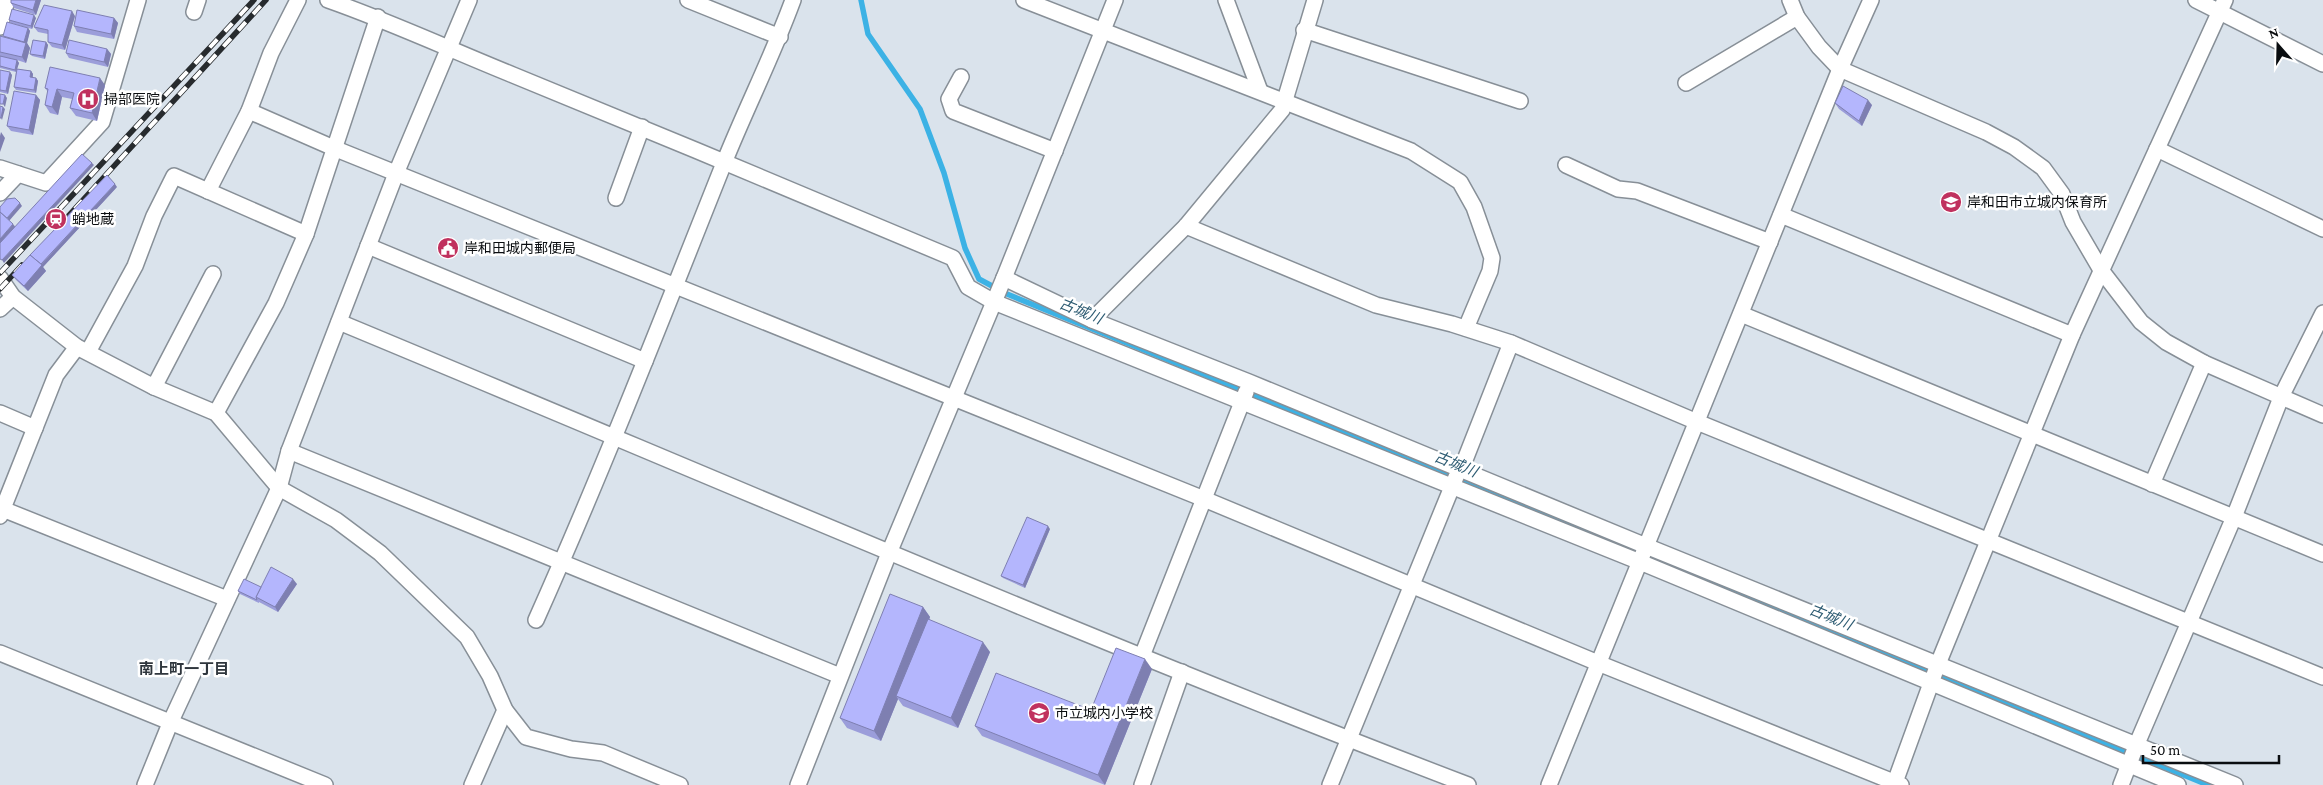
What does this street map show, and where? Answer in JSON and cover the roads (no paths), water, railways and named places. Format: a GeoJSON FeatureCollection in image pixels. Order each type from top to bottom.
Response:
{"type":"FeatureCollection","features":[{"type":"Feature","properties":{"kind":"street"},"geometry":{"type":"LineString","coordinates":[[0,27],[7,0]]}},
{"type":"Feature","properties":{"kind":"street"},"geometry":{"type":"LineString","coordinates":[[0,168],[46,183],[102,122],[138,0]]}},
{"type":"Feature","properties":{"kind":"street"},"geometry":{"type":"LineString","coordinates":[[208,191],[249,111],[271,53],[298,0]]}},
{"type":"Feature","properties":{"kind":"street"},"geometry":{"type":"LineString","coordinates":[[328,0],[378,18],[449,49],[725,161],[953,258],[968,287],[995,302],[1640,562],[2178,785]]}},
{"type":"Feature","properties":{"kind":"street"},"geometry":{"type":"LineString","coordinates":[[145,785],[171,721],[279,488],[289,451],[368,246],[469,0]]}},
{"type":"Feature","properties":{"kind":"street"},"geometry":{"type":"LineString","coordinates":[[688,0],[780,37]]}},
{"type":"Feature","properties":{"kind":"street"},"geometry":{"type":"LineString","coordinates":[[536,620],[615,436],[725,161],[780,37],[794,0]]}},
{"type":"Feature","properties":{"kind":"street"},"geometry":{"type":"LineString","coordinates":[[1024,0],[1411,151],[1460,182],[1474,207],[1492,258],[1490,271],[1466,328]]}},
{"type":"Feature","properties":{"kind":"street"},"geometry":{"type":"LineString","coordinates":[[798,785],[889,553],[995,302],[1116,0]]}},
{"type":"Feature","properties":{"kind":"street"},"geometry":{"type":"LineString","coordinates":[[1226,0],[1260,91]]}},
{"type":"Feature","properties":{"kind":"street"},"geometry":{"type":"LineString","coordinates":[[1092,320],[1186,226],[1282,110],[1304,30],[1315,0]]}},
{"type":"Feature","properties":{"kind":"street"},"geometry":{"type":"LineString","coordinates":[[1790,0],[1798,17],[1819,48],[1840,69],[1986,132],[2014,147],[2043,168],[2062,194],[2073,222],[2101,270],[2141,322],[2166,342],[2204,362],[2282,395],[2323,415]]}},
{"type":"Feature","properties":{"kind":"street"},"geometry":{"type":"LineString","coordinates":[[1549,785],[1840,69],[1871,0]]}},
{"type":"Feature","properties":{"kind":"street"},"geometry":{"type":"LineString","coordinates":[[2196,0],[2222,6],[2323,64]]}},
{"type":"Feature","properties":{"kind":"street"},"geometry":{"type":"LineString","coordinates":[[249,111],[676,287],[1204,499],[1598,663],[1897,784],[1938,664],[2072,334],[2222,6]]}},
{"type":"Feature","properties":{"kind":"street"},"geometry":{"type":"LineString","coordinates":[[1686,83],[1798,17]]}},
{"type":"Feature","properties":{"kind":"street"},"geometry":{"type":"LineString","coordinates":[[216,413],[276,302],[306,234],[378,18]]}},
{"type":"Feature","properties":{"kind":"street"},"geometry":{"type":"LineString","coordinates":[[1304,30],[1520,101]]}},
{"type":"Feature","properties":{"kind":"street"},"geometry":{"type":"LineString","coordinates":[[961,77],[949,99],[953,111],[1055,151]]}},
{"type":"Feature","properties":{"kind":"street"},"geometry":{"type":"LineString","coordinates":[[616,198],[642,127]]}},
{"type":"Feature","properties":{"kind":"street"},"geometry":{"type":"LineString","coordinates":[[2157,149],[2323,229]]}},
{"type":"Feature","properties":{"kind":"street"},"geometry":{"type":"LineString","coordinates":[[1566,165],[1618,189],[1637,191],[1770,242]]}},
{"type":"Feature","properties":{"kind":"street"},"geometry":{"type":"LineString","coordinates":[[0,193],[18,174]]}},
{"type":"Feature","properties":{"kind":"street"},"geometry":{"type":"LineString","coordinates":[[227,599],[1,511],[56,376],[83,350],[135,266],[154,216],[174,176],[306,234]]}},
{"type":"Feature","properties":{"kind":"street"},"geometry":{"type":"LineString","coordinates":[[1781,214],[2072,334]]}},
{"type":"Feature","properties":{"kind":"street"},"geometry":{"type":"LineString","coordinates":[[1186,226],[1376,305],[1466,328],[1511,343],[1697,422],[2323,677]]}},
{"type":"Feature","properties":{"kind":"street"},"geometry":{"type":"LineString","coordinates":[[368,246],[645,361]]}},
{"type":"Feature","properties":{"kind":"street"},"geometry":{"type":"LineString","coordinates":[[154,387],[213,274]]}},
{"type":"Feature","properties":{"kind":"street"},"geometry":{"type":"LineString","coordinates":[[0,278],[13,297],[83,350],[154,387],[216,413],[279,488],[336,520],[380,553],[467,637],[490,676],[505,710],[526,737],[571,749],[603,753],[680,785]]}},
{"type":"Feature","properties":{"kind":"street"},"geometry":{"type":"LineString","coordinates":[[1004,279],[1092,320],[1249,382],[1646,546],[2235,785]]}},
{"type":"Feature","properties":{"kind":"street"},"geometry":{"type":"LineString","coordinates":[[0,309],[13,297]]}},
{"type":"Feature","properties":{"kind":"street"},"geometry":{"type":"LineString","coordinates":[[2121,785],[2234,517],[2282,395],[2323,313]]}},
{"type":"Feature","properties":{"kind":"street"},"geometry":{"type":"LineString","coordinates":[[1740,314],[2031,436],[2323,554]]}},
{"type":"Feature","properties":{"kind":"street"},"geometry":{"type":"LineString","coordinates":[[339,322],[615,436],[889,553],[1348,739],[1468,785]]}},
{"type":"Feature","properties":{"kind":"street"},"geometry":{"type":"LineString","coordinates":[[1330,785],[1511,343]]}},
{"type":"Feature","properties":{"kind":"street"},"geometry":{"type":"LineString","coordinates":[[2152,484],[2204,362]]}},
{"type":"Feature","properties":{"kind":"street"},"geometry":{"type":"LineString","coordinates":[[1142,656],[1249,382]]}},
{"type":"Feature","properties":{"kind":"street"},"geometry":{"type":"LineString","coordinates":[[0,412],[35,428]]}},
{"type":"Feature","properties":{"kind":"street"},"geometry":{"type":"LineString","coordinates":[[289,451],[561,564],[840,676]]}},
{"type":"Feature","properties":{"kind":"street"},"geometry":{"type":"LineString","coordinates":[[0,653],[325,785]]}},
{"type":"Feature","properties":{"kind":"street"},"geometry":{"type":"LineString","coordinates":[[1142,785],[1182,672]]}},
{"type":"Feature","properties":{"kind":"street"},"geometry":{"type":"LineString","coordinates":[[472,785],[505,710]]}},
{"type":"Feature","properties":{"kind":"waterway","name":"古城川"},"geometry":{"type":"LineString","coordinates":[[861,0],[868,34],[920,109],[944,173],[965,248],[979,279],[1007,294],[2208,785]]}},
{"type":"Feature","properties":{"kind":"railway"},"geometry":{"type":"LineString","coordinates":[[0,273],[254,0]]}},
{"type":"Feature","properties":{"kind":"railway"},"geometry":{"type":"LineString","coordinates":[[60,225],[266,0]]}},
{"type":"Feature","properties":{"kind":"railway"},"geometry":{"type":"LineString","coordinates":[[0,289],[22,265]]}},
{"type":"Feature","properties":{"kind":"place","name":"掃部医院"},"geometry":{"type":"Point","coordinates":[88,99]}},
{"type":"Feature","properties":{"kind":"place","name":"岸和田市立城内保育所"},"geometry":{"type":"Point","coordinates":[1951,202]}},
{"type":"Feature","properties":{"kind":"place","name":"蛸地蔵"},"geometry":{"type":"Point","coordinates":[56,219]}},
{"type":"Feature","properties":{"kind":"place","name":"岸和田城内郵便局"},"geometry":{"type":"Point","coordinates":[448,248]}},
{"type":"Feature","properties":{"kind":"place","name":"市立城内小学校"},"geometry":{"type":"Point","coordinates":[1039,713]}},
{"type":"Feature","properties":{"kind":"district","name":"南上町一丁目"},"geometry":{"type":"Point","coordinates":[184,669]}}]}
